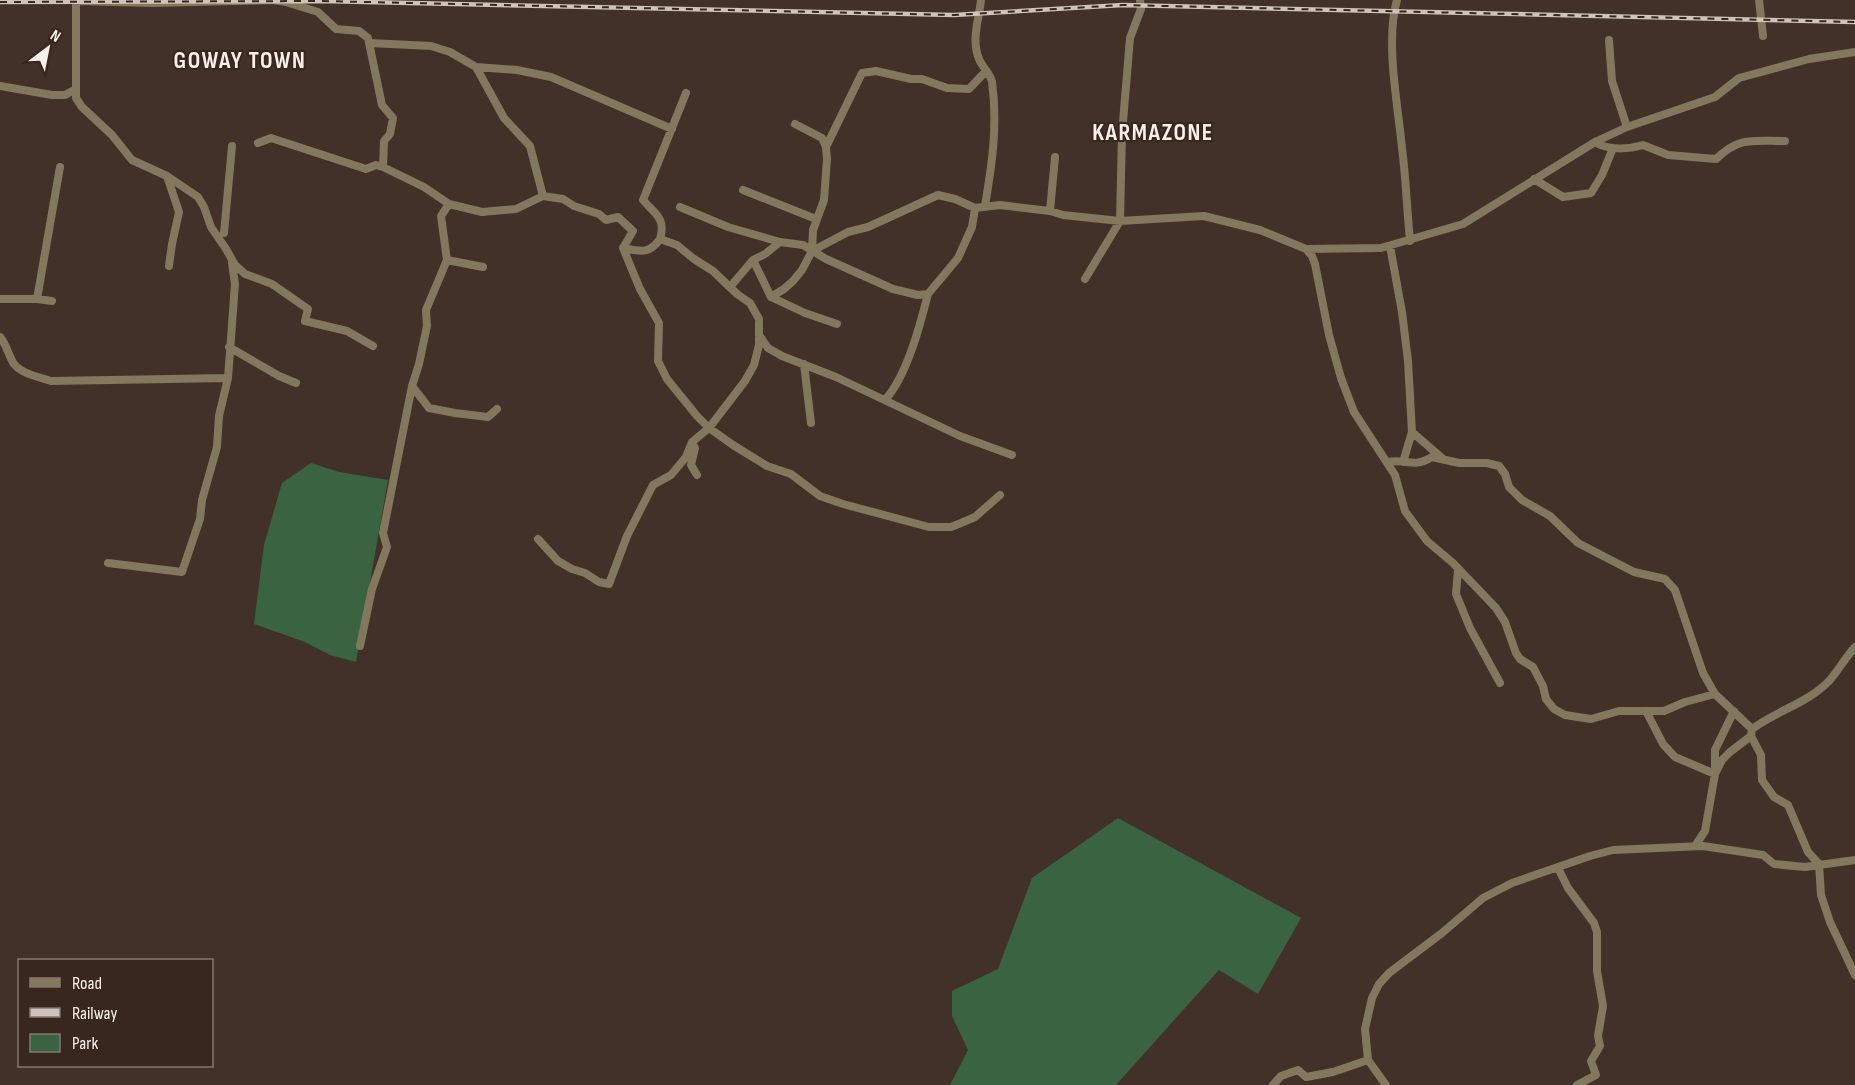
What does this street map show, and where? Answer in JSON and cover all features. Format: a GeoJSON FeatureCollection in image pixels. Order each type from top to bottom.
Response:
{"type":"FeatureCollection","features":[{"type":"Feature","properties":{"kind":"street"},"geometry":{"type":"LineString","coordinates":[[981,0],[975,45],[980,62],[993,80],[996,129],[985,206]]}},
{"type":"Feature","properties":{"kind":"street"},"geometry":{"type":"LineString","coordinates":[[1085,279],[1120,221],[1122,134],[1130,38],[1141,9],[1140,0]]}},
{"type":"Feature","properties":{"kind":"street"},"geometry":{"type":"LineString","coordinates":[[1397,0],[1393,12],[1393,70],[1410,241]]}},
{"type":"Feature","properties":{"kind":"street"},"geometry":{"type":"LineString","coordinates":[[1759,0],[1763,36]]}},
{"type":"Feature","properties":{"kind":"street"},"geometry":{"type":"LineString","coordinates":[[374,346],[347,331],[305,321],[308,309],[272,284],[245,273],[235,265],[211,227],[201,201],[167,176],[132,160],[112,135],[82,107],[76,98],[76,1],[286,2],[318,12],[336,28],[359,31],[368,38],[370,43],[382,105],[393,118],[390,134],[384,141],[383,167]]}},
{"type":"Feature","properties":{"kind":"street"},"geometry":{"type":"LineString","coordinates":[[1609,40],[1612,81],[1627,127]]}},
{"type":"Feature","properties":{"kind":"street"},"geometry":{"type":"LineString","coordinates":[[370,43],[431,46],[450,52],[476,67],[517,70],[550,77],[672,129]]}},
{"type":"Feature","properties":{"kind":"street"},"geometry":{"type":"LineString","coordinates":[[812,251],[848,232],[868,227],[938,195],[955,199],[975,208],[1000,205],[1120,221],[1204,216],[1260,230],[1306,249],[1366,249],[1390,246],[1463,224],[1595,142],[1627,127],[1715,97],[1738,78],[1809,59],[1855,52]]}},
{"type":"Feature","properties":{"kind":"street"},"geometry":{"type":"LineString","coordinates":[[476,67],[504,118],[530,146],[543,195]]}},
{"type":"Feature","properties":{"kind":"street"},"geometry":{"type":"LineString","coordinates":[[826,147],[862,73],[876,71],[911,79],[922,79],[947,88],[969,89],[986,71]]}},
{"type":"Feature","properties":{"kind":"street"},"geometry":{"type":"LineString","coordinates":[[0,86],[52,95],[65,95],[76,89]]}},
{"type":"Feature","properties":{"kind":"street"},"geometry":{"type":"LineString","coordinates":[[623,248],[638,251],[654,249],[660,240],[662,220],[643,200],[686,93]]}},
{"type":"Feature","properties":{"kind":"street"},"geometry":{"type":"LineString","coordinates":[[771,297],[784,289],[802,270],[812,251],[816,219],[824,200],[826,147],[822,138],[795,124]]}},
{"type":"Feature","properties":{"kind":"street"},"geometry":{"type":"LineString","coordinates":[[258,143],[271,138],[366,169],[376,165],[383,167],[423,187],[449,204],[482,212],[516,209],[543,195],[563,199],[574,206],[599,214],[606,220],[618,217],[633,231],[623,248]]}},
{"type":"Feature","properties":{"kind":"street"},"geometry":{"type":"LineString","coordinates":[[1595,142],[1603,147],[1633,149],[1643,145],[1668,155],[1716,159],[1737,143],[1785,141]]}},
{"type":"Feature","properties":{"kind":"street"},"geometry":{"type":"LineString","coordinates":[[224,233],[232,146]]}},
{"type":"Feature","properties":{"kind":"street"},"geometry":{"type":"LineString","coordinates":[[1534,178],[1563,197],[1591,193],[1602,175],[1613,148]]}},
{"type":"Feature","properties":{"kind":"street"},"geometry":{"type":"LineString","coordinates":[[1050,211],[1055,157]]}},
{"type":"Feature","properties":{"kind":"street"},"geometry":{"type":"LineString","coordinates":[[37,299],[60,167]]}},
{"type":"Feature","properties":{"kind":"street"},"geometry":{"type":"LineString","coordinates":[[167,176],[179,212],[169,266]]}},
{"type":"Feature","properties":{"kind":"street"},"geometry":{"type":"LineString","coordinates":[[743,190],[816,219]]}},
{"type":"Feature","properties":{"kind":"street"},"geometry":{"type":"LineString","coordinates":[[360,646],[372,589],[387,547],[383,533],[412,386],[427,326],[426,310],[447,260],[441,216],[449,204]]}},
{"type":"Feature","properties":{"kind":"street"},"geometry":{"type":"LineString","coordinates":[[680,207],[728,227],[780,242],[803,245],[826,260],[893,289],[918,295],[928,294]]}},
{"type":"Feature","properties":{"kind":"street"},"geometry":{"type":"LineString","coordinates":[[885,400],[891,393],[909,357],[928,294],[958,258],[972,227],[975,208]]}},
{"type":"Feature","properties":{"kind":"street"},"geometry":{"type":"LineString","coordinates":[[538,539],[558,561],[599,582],[609,584],[627,536],[653,485],[671,475],[686,457],[692,442],[709,428],[746,381],[754,366],[759,345],[759,320],[750,303],[713,271],[677,245],[660,240]]}},
{"type":"Feature","properties":{"kind":"street"},"geometry":{"type":"LineString","coordinates":[[730,287],[753,260],[780,242]]}},
{"type":"Feature","properties":{"kind":"street"},"geometry":{"type":"LineString","coordinates":[[1390,246],[1408,360],[1412,432],[1403,462]]}},
{"type":"Feature","properties":{"kind":"street"},"geometry":{"type":"LineString","coordinates":[[623,248],[640,289],[659,323],[658,361],[667,379],[709,428],[759,461],[792,474],[820,496],[929,527],[951,527],[961,524],[975,517],[1000,495]]}},
{"type":"Feature","properties":{"kind":"street"},"geometry":{"type":"LineString","coordinates":[[1306,249],[1315,264],[1331,344],[1348,396],[1370,438],[1388,462],[1400,489],[1405,511],[1415,528],[1496,608],[1505,622],[1516,653],[1520,659],[1533,667],[1543,686],[1546,699],[1554,709],[1564,715],[1591,719],[1618,711],[1664,711],[1685,702],[1715,694]]}},
{"type":"Feature","properties":{"kind":"street"},"geometry":{"type":"LineString","coordinates":[[108,563],[182,572],[200,519],[202,500],[217,447],[219,416],[228,378],[235,284],[230,258]]}},
{"type":"Feature","properties":{"kind":"street"},"geometry":{"type":"LineString","coordinates":[[447,260],[483,267]]}},
{"type":"Feature","properties":{"kind":"street"},"geometry":{"type":"LineString","coordinates":[[753,260],[771,297],[837,324]]}},
{"type":"Feature","properties":{"kind":"street"},"geometry":{"type":"LineString","coordinates":[[0,299],[52,301]]}},
{"type":"Feature","properties":{"kind":"street"},"geometry":{"type":"LineString","coordinates":[[758,334],[768,348],[782,356],[836,376],[960,436],[1012,454]]}},
{"type":"Feature","properties":{"kind":"street"},"geometry":{"type":"LineString","coordinates":[[0,337],[6,344],[14,363],[24,372],[51,381],[228,378]]}},
{"type":"Feature","properties":{"kind":"street"},"geometry":{"type":"LineString","coordinates":[[229,347],[279,376],[296,383]]}},
{"type":"Feature","properties":{"kind":"street"},"geometry":{"type":"LineString","coordinates":[[804,364],[811,423]]}},
{"type":"Feature","properties":{"kind":"street"},"geometry":{"type":"LineString","coordinates":[[412,386],[422,402],[434,410],[488,417],[497,409]]}},
{"type":"Feature","properties":{"kind":"street"},"geometry":{"type":"LineString","coordinates":[[1412,432],[1442,458]]}},
{"type":"Feature","properties":{"kind":"street"},"geometry":{"type":"LineString","coordinates":[[692,442],[695,448],[691,465],[697,475]]}},
{"type":"Feature","properties":{"kind":"street"},"geometry":{"type":"LineString","coordinates":[[1388,462],[1421,464],[1432,457],[1459,463],[1487,463],[1499,466],[1505,474],[1509,487],[1522,500],[1550,516],[1578,543],[1634,572],[1665,579],[1675,590],[1703,674],[1715,694],[1734,711],[1751,732],[1761,755],[1762,780],[1774,797],[1788,805],[1808,852],[1819,864],[1821,895],[1830,922],[1855,975]]}},
{"type":"Feature","properties":{"kind":"street"},"geometry":{"type":"LineString","coordinates":[[1458,570],[1456,594],[1470,628],[1500,683]]}},
{"type":"Feature","properties":{"kind":"street"},"geometry":{"type":"LineString","coordinates":[[1714,774],[1722,760],[1769,717],[1805,699],[1828,682],[1855,648]]}},
{"type":"Feature","properties":{"kind":"street"},"geometry":{"type":"LineString","coordinates":[[1646,711],[1664,744],[1675,758],[1714,774]]}},
{"type":"Feature","properties":{"kind":"street"},"geometry":{"type":"LineString","coordinates":[[1695,846],[1705,831],[1714,774],[1715,750],[1734,711]]}},
{"type":"Feature","properties":{"kind":"street"},"geometry":{"type":"LineString","coordinates":[[1386,1085],[1368,1060],[1365,1029],[1372,998],[1379,984],[1389,973],[1483,898],[1512,883],[1613,850],[1695,846],[1762,855],[1774,864],[1805,867],[1855,860]]}},
{"type":"Feature","properties":{"kind":"street"},"geometry":{"type":"LineString","coordinates":[[1558,868],[1568,888],[1594,923],[1598,948],[1597,971],[1603,1006],[1598,1036],[1600,1046],[1591,1061],[1596,1075],[1577,1085]]}},
{"type":"Feature","properties":{"kind":"street"},"geometry":{"type":"LineString","coordinates":[[1274,1085],[1281,1076],[1298,1070],[1306,1077],[1333,1072],[1368,1060]]}},
{"type":"Feature","properties":{"kind":"green space"},"geometry":{"type":"Polygon","coordinates":[[[311,463],[339,472],[388,480],[356,662],[330,655],[305,642],[254,624],[264,545],[282,483],[311,463]]]}},
{"type":"Feature","properties":{"kind":"green space"},"geometry":{"type":"Polygon","coordinates":[[[1118,818],[1301,918],[1258,994],[1219,970],[1116,1085],[950,1085],[968,1050],[952,1016],[952,991],[998,969],[1032,878],[1118,818]]]}},
{"type":"Feature","properties":{"kind":"railway"},"geometry":{"type":"LineString","coordinates":[[0,2],[321,1],[954,15],[1123,5],[1855,22]]}},
{"type":"Feature","properties":{"kind":"district","name":"GOWAY TOWN"},"geometry":{"type":"Point","coordinates":[240,60]}},
{"type":"Feature","properties":{"kind":"district","name":"KARMAZONE"},"geometry":{"type":"Point","coordinates":[1153,132]}}]}
